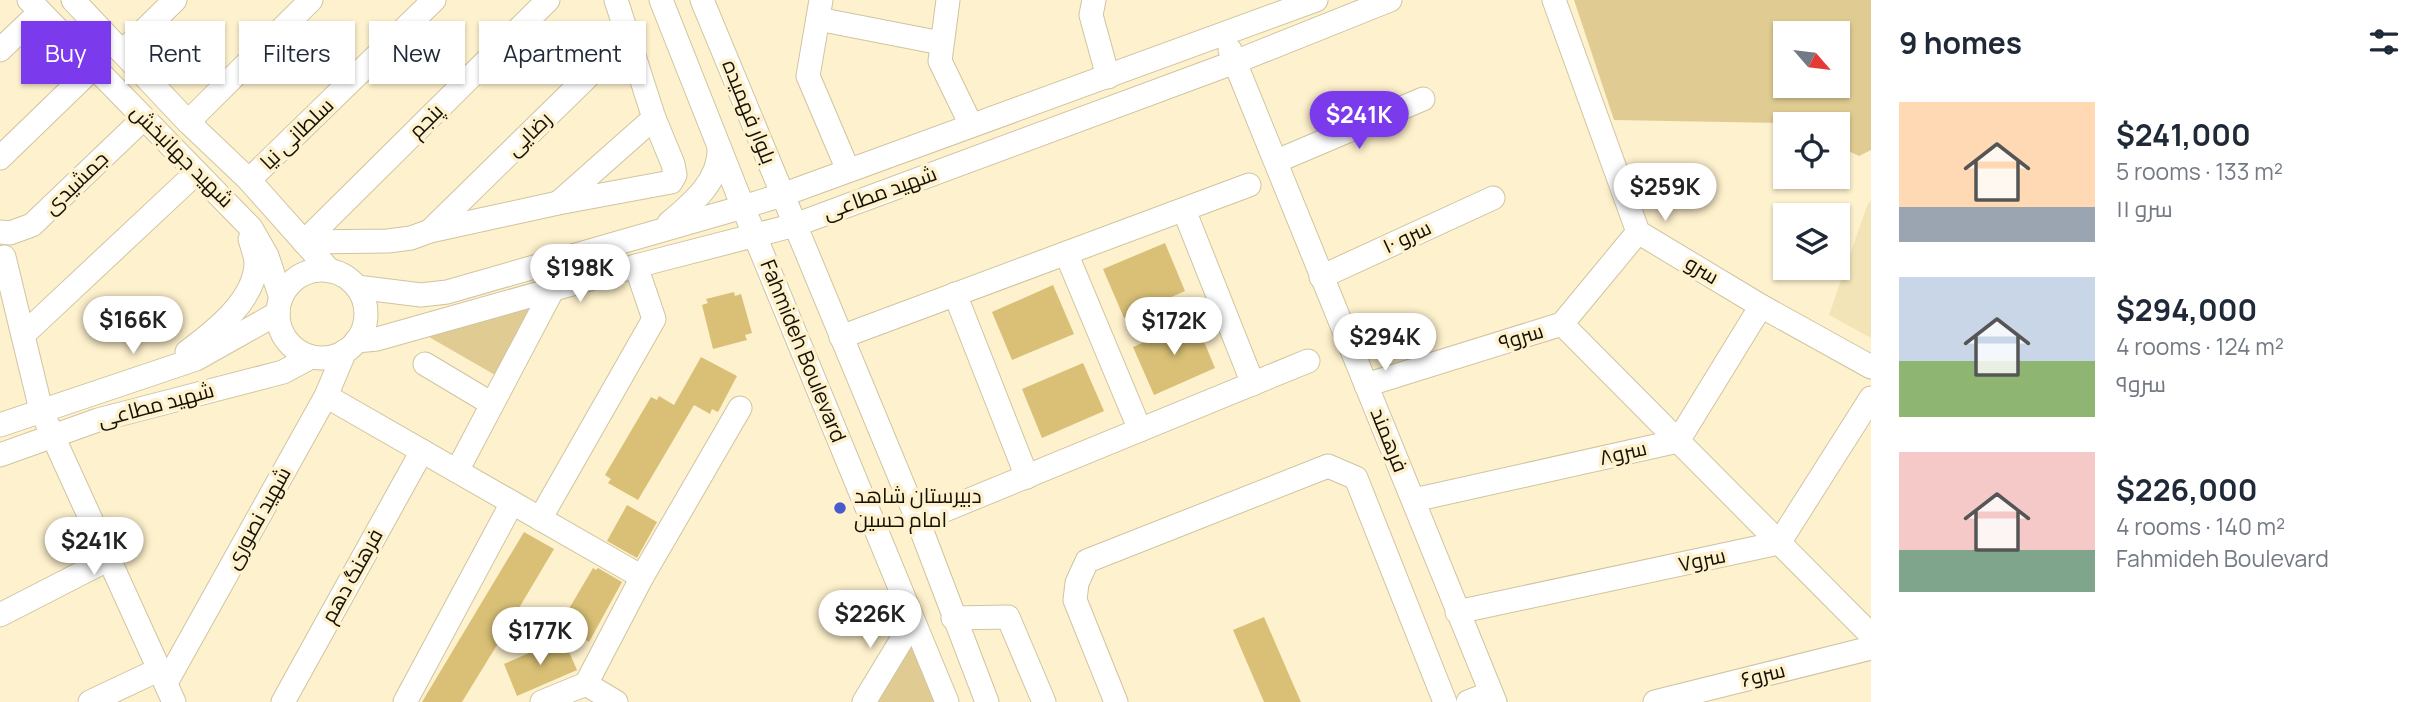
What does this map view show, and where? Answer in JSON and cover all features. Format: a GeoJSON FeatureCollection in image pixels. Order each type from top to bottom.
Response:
{"type":"FeatureCollection","features":[{"type":"Feature","properties":{"kind":"street","name":"شهید جهانبخش"},"geometry":{"type":"LineString","coordinates":[[73,0],[188,122],[249,180],[330,271]]}},
{"type":"Feature","properties":{"kind":"street"},"geometry":{"type":"LineString","coordinates":[[122,52],[175,0]]}},
{"type":"Feature","properties":{"kind":"street"},"geometry":{"type":"LineString","coordinates":[[188,122],[311,0]]}},
{"type":"Feature","properties":{"kind":"street","name":"سلطانی نیا"},"geometry":{"type":"LineString","coordinates":[[249,180],[434,0]]}},
{"type":"Feature","properties":{"kind":"street","name":"پنجم"},"geometry":{"type":"LineString","coordinates":[[304,242],[548,0]]}},
{"type":"Feature","properties":{"kind":"street"},"geometry":{"type":"LineString","coordinates":[[616,0],[623,21]]}},
{"type":"Feature","properties":{"kind":"street","name":"Fahmideh Boulevard"},"geometry":{"type":"LineString","coordinates":[[661,0],[755,237],[947,702]]}},
{"type":"Feature","properties":{"kind":"street","name":"بلوار فهمیده"},"geometry":{"type":"LineString","coordinates":[[702,0],[795,225]]}},
{"type":"Feature","properties":{"kind":"street"},"geometry":{"type":"LineString","coordinates":[[948,0],[940,61],[971,125]]}},
{"type":"Feature","properties":{"kind":"street"},"geometry":{"type":"LineString","coordinates":[[1094,0],[1091,15],[1108,77]]}},
{"type":"Feature","properties":{"kind":"street"},"geometry":{"type":"LineString","coordinates":[[1251,24],[1255,0]]}},
{"type":"Feature","properties":{"kind":"street","name":"شهید مطاعی"},"geometry":{"type":"LineString","coordinates":[[357,287],[421,295],[447,292],[743,207],[1316,0]]}},
{"type":"Feature","properties":{"kind":"street","name":"شهید مطاعی"},"geometry":{"type":"LineString","coordinates":[[350,346],[636,266],[795,225],[1235,62],[1390,0]]}},
{"type":"Feature","properties":{"kind":"street"},"geometry":{"type":"LineString","coordinates":[[1554,0],[1639,232]]}},
{"type":"Feature","properties":{"kind":"street","name":"شهید جهانبخش"},"geometry":{"type":"LineString","coordinates":[[36,4],[52,21]]}},
{"type":"Feature","properties":{"kind":"street"},"geometry":{"type":"LineString","coordinates":[[0,50],[36,4]]}},
{"type":"Feature","properties":{"kind":"street"},"geometry":{"type":"LineString","coordinates":[[848,170],[808,76],[819,10],[941,43]]}},
{"type":"Feature","properties":{"kind":"street","name":"فرهمند"},"geometry":{"type":"LineString","coordinates":[[1224,34],[1493,698]]}},
{"type":"Feature","properties":{"kind":"street"},"geometry":{"type":"LineString","coordinates":[[0,158],[76,84]]}},
{"type":"Feature","properties":{"kind":"street","name":"شهید جهانبخش"},"geometry":{"type":"LineString","coordinates":[[111,84],[251,228],[267,256],[280,306]]}},
{"type":"Feature","properties":{"kind":"street","name":"رضایی"},"geometry":{"type":"LineString","coordinates":[[430,231],[580,84]]}},
{"type":"Feature","properties":{"kind":"street"},"geometry":{"type":"LineString","coordinates":[[304,242],[388,241],[411,238],[430,231],[558,203],[671,182],[675,174],[673,164],[643,84]]}},
{"type":"Feature","properties":{"kind":"street"},"geometry":{"type":"LineString","coordinates":[[1277,161],[1423,99]]}},
{"type":"Feature","properties":{"kind":"street","name":"جمشیدی"},"geometry":{"type":"LineString","coordinates":[[5,233],[32,225],[144,118]]}},
{"type":"Feature","properties":{"kind":"street"},"geometry":{"type":"LineString","coordinates":[[558,203],[654,118]]}},
{"type":"Feature","properties":{"kind":"street"},"geometry":{"type":"LineString","coordinates":[[662,229],[692,203],[710,180],[720,150],[714,134]]}},
{"type":"Feature","properties":{"kind":"street"},"geometry":{"type":"LineString","coordinates":[[23,335],[197,173]]}},
{"type":"Feature","properties":{"kind":"street"},"geometry":{"type":"LineString","coordinates":[[841,337],[1250,185]]}},
{"type":"Feature","properties":{"kind":"street","name":"سرو ۱۰"},"geometry":{"type":"LineString","coordinates":[[1321,277],[1493,198]]}},
{"type":"Feature","properties":{"kind":"street"},"geometry":{"type":"LineString","coordinates":[[1184,210],[1253,383]]}},
{"type":"Feature","properties":{"kind":"street"},"geometry":{"type":"LineString","coordinates":[[156,372],[211,333],[247,291],[253,279],[256,260],[249,233],[239,214]]}},
{"type":"Feature","properties":{"kind":"street","name":"Fahmideh Boulevard"},"geometry":{"type":"LineString","coordinates":[[795,225],[918,521],[987,702]]}},
{"type":"Feature","properties":{"kind":"street","name":"سرو"},"geometry":{"type":"LineString","coordinates":[[1639,232],[1761,306],[1871,367]]}},
{"type":"Feature","properties":{"kind":"street","name":"سرو۹"},"geometry":{"type":"LineString","coordinates":[[1366,385],[1562,324],[1639,232]]}},
{"type":"Feature","properties":{"kind":"street"},"geometry":{"type":"LineString","coordinates":[[5,233],[2,258],[41,410],[167,685],[90,702]]}},
{"type":"Feature","properties":{"kind":"street"},"geometry":{"type":"LineString","coordinates":[[1066,253],[1140,430]]}},
{"type":"Feature","properties":{"kind":"street"},"geometry":{"type":"LineString","coordinates":[[540,519],[654,319],[636,266]]}},
{"type":"Feature","properties":{"kind":"street"},"geometry":{"type":"LineString","coordinates":[[315,271],[330,271],[349,279],[357,287],[366,309],[362,331],[350,346],[323,358],[298,351],[287,341],[280,327],[280,306],[289,285],[300,276],[315,271]]}},
{"type":"Feature","properties":{"kind":"street"},"geometry":{"type":"LineString","coordinates":[[457,471],[553,289]]}},
{"type":"Feature","properties":{"kind":"street"},"geometry":{"type":"LineString","coordinates":[[955,294],[1027,477]]}},
{"type":"Feature","properties":{"kind":"street","name":"شهید مطاعی"},"geometry":{"type":"LineString","coordinates":[[0,425],[196,359],[280,306]]}},
{"type":"Feature","properties":{"kind":"street"},"geometry":{"type":"LineString","coordinates":[[1678,441],[1761,306]]}},
{"type":"Feature","properties":{"kind":"street"},"geometry":{"type":"LineString","coordinates":[[1562,324],[1871,635]]}},
{"type":"Feature","properties":{"kind":"street","name":"شهید نصوری"},"geometry":{"type":"LineString","coordinates":[[167,685],[326,396],[350,346]]}},
{"type":"Feature","properties":{"kind":"street","name":"شهید مطاعی"},"geometry":{"type":"LineString","coordinates":[[0,455],[98,420],[283,372],[312,356]]}},
{"type":"Feature","properties":{"kind":"street"},"geometry":{"type":"LineString","coordinates":[[918,521],[1307,361]]}},
{"type":"Feature","properties":{"kind":"street"},"geometry":{"type":"LineString","coordinates":[[425,364],[492,404]]}},
{"type":"Feature","properties":{"kind":"street"},"geometry":{"type":"LineString","coordinates":[[326,396],[642,578]]}},
{"type":"Feature","properties":{"kind":"street"},"geometry":{"type":"LineString","coordinates":[[1779,543],[1871,398]]}},
{"type":"Feature","properties":{"kind":"street"},"geometry":{"type":"LineString","coordinates":[[542,702],[586,684],[642,578],[740,408]]}},
{"type":"Feature","properties":{"kind":"street","name":"سرو۸"},"geometry":{"type":"LineString","coordinates":[[1414,500],[1678,441]]}},
{"type":"Feature","properties":{"kind":"street","name":"فرهنگ دهم"},"geometry":{"type":"LineString","coordinates":[[283,702],[422,451]]}},
{"type":"Feature","properties":{"kind":"street"},"geometry":{"type":"LineString","coordinates":[[1116,702],[1075,600],[1077,583],[1087,561],[1328,466],[1356,478],[1445,702]]}},
{"type":"Feature","properties":{"kind":"street"},"geometry":{"type":"LineString","coordinates":[[405,702],[512,503]]}},
{"type":"Feature","properties":{"kind":"street","name":"سرو۷"},"geometry":{"type":"LineString","coordinates":[[1457,612],[1779,543]]}},
{"type":"Feature","properties":{"kind":"street"},"geometry":{"type":"LineString","coordinates":[[0,615],[109,559]]}},
{"type":"Feature","properties":{"kind":"street"},"geometry":{"type":"LineString","coordinates":[[953,618],[1008,617],[1044,702]]}},
{"type":"Feature","properties":{"kind":"street"},"geometry":{"type":"LineString","coordinates":[[864,702],[913,621]]}},
{"type":"Feature","properties":{"kind":"street","name":"سرو۶"},"geometry":{"type":"LineString","coordinates":[[1656,702],[1871,648]]}},
{"type":"Feature","properties":{"kind":"street"},"geometry":{"type":"LineString","coordinates":[[586,684],[616,702]]}},
{"type":"Feature","properties":{"kind":"street"},"geometry":{"type":"LineString","coordinates":[[1468,702],[1493,698]]}},
{"type":"Feature","properties":{"kind":"shaded area"},"geometry":{"type":"Polygon","coordinates":[[[1574,0],[1871,0],[1871,150],[1859,156],[1850,152],[1850,112],[1773,112],[1773,123],[1614,120],[1574,0]]]}},
{"type":"Feature","properties":{"kind":"shaded area"},"geometry":{"type":"Polygon","coordinates":[[[1871,200],[1871,338],[1829,315],[1841,280],[1850,280],[1850,255],[1871,200]]]}},
{"type":"Feature","properties":{"kind":"shaded area"},"geometry":{"type":"Polygon","coordinates":[[[536,300],[495,375],[429,337],[536,300]]]}},
{"type":"Feature","properties":{"kind":"shaded area"},"geometry":{"type":"Polygon","coordinates":[[[912,638],[938,702],[875,702],[912,638]]]}},
{"type":"Feature","properties":{"kind":"building"},"geometry":{"type":"Polygon","coordinates":[[[1165,243],[1185,291],[1124,318],[1103,269],[1165,243]]]}},
{"type":"Feature","properties":{"kind":"building"},"geometry":{"type":"Polygon","coordinates":[[[1053,285],[1074,334],[1012,360],[992,312],[1053,285]]]}},
{"type":"Feature","properties":{"kind":"building"},"geometry":{"type":"Polygon","coordinates":[[[734,292],[735,296],[741,294],[752,333],[745,335],[747,340],[713,349],[702,305],[708,303],[706,299],[734,292]]]}},
{"type":"Feature","properties":{"kind":"building"},"geometry":{"type":"Polygon","coordinates":[[[1195,320],[1215,368],[1154,395],[1133,347],[1195,320]]]}},
{"type":"Feature","properties":{"kind":"building"},"geometry":{"type":"Polygon","coordinates":[[[701,357],[737,376],[718,412],[712,409],[710,414],[694,405],[638,500],[608,483],[611,479],[605,475],[651,397],[657,400],[659,396],[674,405],[701,357]]]}},
{"type":"Feature","properties":{"kind":"building"},"geometry":{"type":"Polygon","coordinates":[[[1083,363],[1104,411],[1042,438],[1022,389],[1083,363]]]}},
{"type":"Feature","properties":{"kind":"building"},"geometry":{"type":"Polygon","coordinates":[[[627,505],[657,522],[637,558],[607,541],[627,505]]]}},
{"type":"Feature","properties":{"kind":"building"},"geometry":{"type":"Polygon","coordinates":[[[524,532],[554,549],[497,645],[462,702],[422,702],[524,532]]]}},
{"type":"Feature","properties":{"kind":"building"},"geometry":{"type":"Polygon","coordinates":[[[593,568],[598,568],[622,582],[589,642],[560,624],[593,568]]]}},
{"type":"Feature","properties":{"kind":"building"},"geometry":{"type":"Polygon","coordinates":[[[1264,617],[1301,702],[1264,702],[1233,630],[1264,617]]]}},
{"type":"Feature","properties":{"kind":"building"},"geometry":{"type":"Polygon","coordinates":[[[563,638],[577,670],[517,696],[504,664],[563,638]]]}},
{"type":"Feature","properties":{"kind":"place","name":"دبیرستان شاهد امام حسین"},"geometry":{"type":"Point","coordinates":[840,508]}}]}
